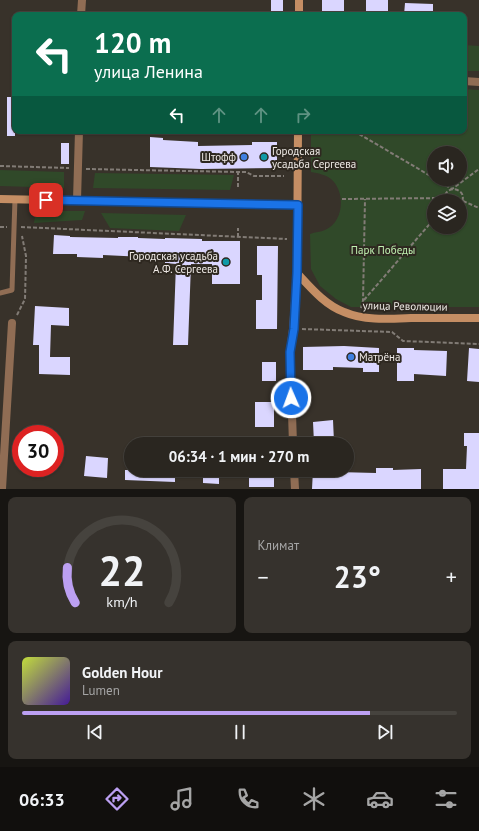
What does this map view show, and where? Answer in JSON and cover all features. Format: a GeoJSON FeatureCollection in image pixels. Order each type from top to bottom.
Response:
{"type":"FeatureCollection","features":[{"type":"Feature","properties":{"kind":"main road"},"geometry":{"type":"LineString","coordinates":[[298,0],[299,12]]}},
{"type":"Feature","properties":{"kind":"main road"},"geometry":{"type":"LineString","coordinates":[[297,273],[298,134]]}},
{"type":"Feature","properties":{"kind":"main road"},"geometry":{"type":"LineString","coordinates":[[0,198],[298,205]]}},
{"type":"Feature","properties":{"kind":"main road","name":"улица Революции"},"geometry":{"type":"LineString","coordinates":[[297,273],[325,302],[343,312],[359,317],[377,319],[479,318]]}},
{"type":"Feature","properties":{"kind":"street"},"geometry":{"type":"LineString","coordinates":[[81,12],[82,0]]}},
{"type":"Feature","properties":{"kind":"street"},"geometry":{"type":"LineString","coordinates":[[467,81],[479,82]]}},
{"type":"Feature","properties":{"kind":"street"},"geometry":{"type":"LineString","coordinates":[[77,200],[78,134]]}},
{"type":"Feature","properties":{"kind":"street"},"geometry":{"type":"LineString","coordinates":[[293,437],[290,352],[294,329],[297,273]]}},
{"type":"Feature","properties":{"kind":"street"},"geometry":{"type":"LineString","coordinates":[[2,489],[12,323]]}},
{"type":"Feature","properties":{"kind":"street"},"geometry":{"type":"LineString","coordinates":[[294,477],[294,489]]}},
{"type":"Feature","properties":{"kind":"lane"},"geometry":{"type":"LineString","coordinates":[[0,293],[12,290],[15,199]]}},
{"type":"Feature","properties":{"kind":"path"},"geometry":{"type":"LineString","coordinates":[[359,134],[427,174]]}},
{"type":"Feature","properties":{"kind":"path"},"geometry":{"type":"LineString","coordinates":[[0,166],[246,172],[254,176],[284,176]]}},
{"type":"Feature","properties":{"kind":"path"},"geometry":{"type":"LineString","coordinates":[[447,194],[448,191],[479,169]]}},
{"type":"Feature","properties":{"kind":"path"},"geometry":{"type":"LineString","coordinates":[[238,172],[238,187]]}},
{"type":"Feature","properties":{"kind":"path"},"geometry":{"type":"LineString","coordinates":[[447,186],[452,189],[457,189],[462,194]]}},
{"type":"Feature","properties":{"kind":"path"},"geometry":{"type":"LineString","coordinates":[[342,199],[427,200]]}},
{"type":"Feature","properties":{"kind":"path"},"geometry":{"type":"LineString","coordinates":[[363,301],[365,199]]}},
{"type":"Feature","properties":{"kind":"path"},"geometry":{"type":"LineString","coordinates":[[467,203],[479,208]]}},
{"type":"Feature","properties":{"kind":"path"},"geometry":{"type":"LineString","coordinates":[[0,227],[287,239]]}},
{"type":"Feature","properties":{"kind":"path"},"geometry":{"type":"LineString","coordinates":[[12,323],[26,299],[26,256],[21,227]]}},
{"type":"Feature","properties":{"kind":"path"},"geometry":{"type":"LineString","coordinates":[[238,228],[238,237]]}},
{"type":"Feature","properties":{"kind":"path"},"geometry":{"type":"LineString","coordinates":[[360,308],[363,301],[427,228]]}},
{"type":"Feature","properties":{"kind":"path"},"geometry":{"type":"LineString","coordinates":[[294,329],[392,332],[403,341],[479,344]]}},
{"type":"Feature","properties":{"kind":"green space"},"geometry":{"type":"Polygon","coordinates":[[[467,45],[479,46],[479,71],[467,71],[467,45]]]}},
{"type":"Feature","properties":{"kind":"green space","name":"Парк Победы"},"geometry":{"type":"Polygon","coordinates":[[[467,89],[479,90],[479,307],[351,307],[336,299],[320,286],[311,269],[310,234],[323,231],[331,226],[339,214],[341,206],[341,199],[336,185],[331,179],[322,174],[311,172],[311,134],[467,134],[467,89]]]}},
{"type":"Feature","properties":{"kind":"green space"},"geometry":{"type":"Polygon","coordinates":[[[0,170],[64,172],[64,188],[0,186],[0,170]]]}},
{"type":"Feature","properties":{"kind":"green space"},"geometry":{"type":"Polygon","coordinates":[[[95,173],[234,175],[230,190],[93,188],[95,173]]]}},
{"type":"Feature","properties":{"kind":"green space"},"geometry":{"type":"Polygon","coordinates":[[[36,211],[85,211],[82,220],[34,223],[36,211]]]}},
{"type":"Feature","properties":{"kind":"green space"},"geometry":{"type":"Polygon","coordinates":[[[101,213],[186,215],[179,231],[110,228],[101,213]]]}},
{"type":"Feature","properties":{"kind":"building"},"geometry":{"type":"Polygon","coordinates":[[[271,0],[283,0],[283,12],[271,12],[271,0]]]}},
{"type":"Feature","properties":{"kind":"building"},"geometry":{"type":"Polygon","coordinates":[[[322,0],[344,0],[344,12],[322,12],[322,0]]]}},
{"type":"Feature","properties":{"kind":"building"},"geometry":{"type":"Polygon","coordinates":[[[366,0],[388,0],[388,12],[366,12],[366,0]]]}},
{"type":"Feature","properties":{"kind":"building"},"geometry":{"type":"Polygon","coordinates":[[[405,3],[433,4],[433,12],[404,12],[405,3]]]}},
{"type":"Feature","properties":{"kind":"building"},"geometry":{"type":"Polygon","coordinates":[[[7,97],[12,97],[12,134],[15,134],[15,136],[7,136],[7,97]]]}},
{"type":"Feature","properties":{"kind":"building"},"geometry":{"type":"Polygon","coordinates":[[[150,137],[163,138],[163,140],[198,142],[198,146],[252,145],[252,142],[277,142],[277,168],[201,169],[150,167],[150,137]]]}},
{"type":"Feature","properties":{"kind":"building"},"geometry":{"type":"Polygon","coordinates":[[[61,143],[69,143],[69,164],[61,164],[61,143]]]}},
{"type":"Feature","properties":{"kind":"building"},"geometry":{"type":"Polygon","coordinates":[[[54,235],[70,237],[138,237],[202,239],[202,241],[240,241],[240,284],[212,284],[212,264],[191,264],[188,345],[173,345],[176,264],[165,263],[165,258],[103,255],[103,258],[77,257],[77,254],[53,254],[54,235]]]}},
{"type":"Feature","properties":{"kind":"building"},"geometry":{"type":"Polygon","coordinates":[[[257,246],[278,246],[277,329],[256,329],[256,300],[262,300],[262,275],[257,275],[257,246]]]}},
{"type":"Feature","properties":{"kind":"building"},"geometry":{"type":"Polygon","coordinates":[[[35,306],[69,308],[69,326],[51,325],[50,357],[70,357],[70,375],[39,374],[39,345],[33,345],[35,306]]]}},
{"type":"Feature","properties":{"kind":"building"},"geometry":{"type":"Polygon","coordinates":[[[344,346],[379,348],[379,372],[363,372],[363,368],[333,367],[333,370],[303,370],[303,347],[344,346]]]}},
{"type":"Feature","properties":{"kind":"building"},"geometry":{"type":"Polygon","coordinates":[[[397,348],[447,351],[446,376],[414,374],[414,381],[397,381],[397,348]]]}},
{"type":"Feature","properties":{"kind":"building"},"geometry":{"type":"Polygon","coordinates":[[[469,348],[479,349],[479,382],[467,381],[469,348]]]}},
{"type":"Feature","properties":{"kind":"building"},"geometry":{"type":"Polygon","coordinates":[[[262,362],[276,362],[276,381],[262,381],[262,362]]]}},
{"type":"Feature","properties":{"kind":"building"},"geometry":{"type":"Polygon","coordinates":[[[255,402],[274,402],[274,427],[255,427],[255,402]]]}},
{"type":"Feature","properties":{"kind":"building"},"geometry":{"type":"Polygon","coordinates":[[[333,420],[334,437],[314,437],[313,422],[333,420]]]}},
{"type":"Feature","properties":{"kind":"building"},"geometry":{"type":"Polygon","coordinates":[[[464,433],[479,433],[479,489],[443,489],[443,469],[466,469],[467,446],[464,446],[464,433]]]}},
{"type":"Feature","properties":{"kind":"building"},"geometry":{"type":"Polygon","coordinates":[[[86,456],[108,458],[107,478],[84,476],[86,456]]]}},
{"type":"Feature","properties":{"kind":"building"},"geometry":{"type":"Polygon","coordinates":[[[376,468],[393,468],[393,470],[421,469],[421,489],[312,489],[313,477],[354,477],[354,472],[376,473],[376,468]]]}},
{"type":"Feature","properties":{"kind":"building"},"geometry":{"type":"Polygon","coordinates":[[[125,477],[175,477],[175,482],[125,480],[125,477]]]}},
{"type":"Feature","properties":{"kind":"building"},"geometry":{"type":"Polygon","coordinates":[[[203,477],[219,477],[219,484],[203,483],[203,477]]]}},
{"type":"Feature","properties":{"kind":"building"},"geometry":{"type":"Polygon","coordinates":[[[249,477],[274,477],[274,487],[249,487],[249,477]]]}},
{"type":"Feature","properties":{"kind":"place","name":"Штофф"},"geometry":{"type":"Point","coordinates":[244,157]}},
{"type":"Feature","properties":{"kind":"place","name":"Городская усадьба Сергеева"},"geometry":{"type":"Point","coordinates":[264,157]}},
{"type":"Feature","properties":{"kind":"place","name":"Городская усадьба А.Ф. Сергеева"},"geometry":{"type":"Point","coordinates":[226,262]}},
{"type":"Feature","properties":{"kind":"place","name":"Матрёна"},"geometry":{"type":"Point","coordinates":[351,357]}},
{"type":"Feature","properties":{"kind":"route"},"geometry":{"type":"LineString","coordinates":[[46,200],[298,205],[294,329],[290,352],[291,398]]}}]}
